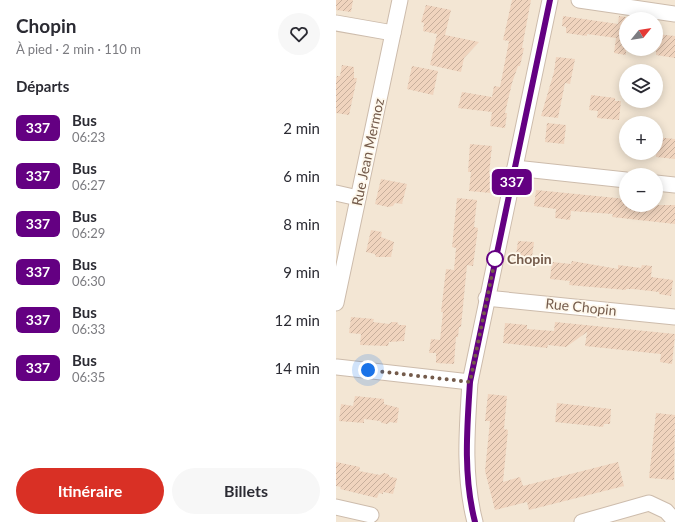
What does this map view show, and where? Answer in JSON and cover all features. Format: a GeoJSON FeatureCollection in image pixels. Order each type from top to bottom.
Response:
{"type":"FeatureCollection","features":[{"type":"Feature","properties":{"kind":"street","name":"Rue Jean Mermoz"},"geometry":{"type":"LineString","coordinates":[[336,303],[400,0]]}},
{"type":"Feature","properties":{"kind":"street"},"geometry":{"type":"LineString","coordinates":[[475,522],[467,480],[467,430],[470,382],[486,298],[550,0]]}},
{"type":"Feature","properties":{"kind":"street"},"geometry":{"type":"LineString","coordinates":[[579,0],[675,14]]}},
{"type":"Feature","properties":{"kind":"street"},"geometry":{"type":"LineString","coordinates":[[336,23],[393,33]]}},
{"type":"Feature","properties":{"kind":"street"},"geometry":{"type":"LineString","coordinates":[[515,168],[619,179]]}},
{"type":"Feature","properties":{"kind":"street"},"geometry":{"type":"LineString","coordinates":[[663,184],[675,185]]}},
{"type":"Feature","properties":{"kind":"street"},"geometry":{"type":"LineString","coordinates":[[336,193],[358,198]]}},
{"type":"Feature","properties":{"kind":"street","name":"Rue Chopin"},"geometry":{"type":"LineString","coordinates":[[486,298],[675,317]]}},
{"type":"Feature","properties":{"kind":"street"},"geometry":{"type":"LineString","coordinates":[[336,366],[470,382]]}},
{"type":"Feature","properties":{"kind":"street"},"geometry":{"type":"LineString","coordinates":[[582,522],[650,503],[666,511],[675,521]]}},
{"type":"Feature","properties":{"kind":"street"},"geometry":{"type":"LineString","coordinates":[[336,507],[372,515]]}},
{"type":"Feature","properties":{"kind":"shaded area"},"geometry":{"type":"Polygon","coordinates":[[[336,0],[675,0],[675,522],[336,522],[336,0]]]}},
{"type":"Feature","properties":{"kind":"building"},"geometry":{"type":"Polygon","coordinates":[[[336,0],[353,0],[351,12],[336,10],[336,0]]]}},
{"type":"Feature","properties":{"kind":"building"},"geometry":{"type":"Polygon","coordinates":[[[512,0],[531,0],[520,66],[518,66],[512,83],[505,113],[507,113],[505,128],[490,126],[492,112],[458,108],[462,92],[492,97],[494,86],[500,87],[509,41],[503,40],[512,0]]]}},
{"type":"Feature","properties":{"kind":"building"},"geometry":{"type":"Polygon","coordinates":[[[426,5],[451,10],[445,35],[479,42],[464,58],[461,72],[430,65],[437,34],[423,31],[424,23],[421,22],[426,5]]]}},
{"type":"Feature","properties":{"kind":"building"},"geometry":{"type":"Polygon","coordinates":[[[563,16],[618,24],[619,16],[619,54],[614,53],[616,38],[566,33],[566,27],[562,26],[563,16]]]}},
{"type":"Feature","properties":{"kind":"building"},"geometry":{"type":"Polygon","coordinates":[[[663,35],[675,36],[675,58],[662,56],[663,35]]]}},
{"type":"Feature","properties":{"kind":"building"},"geometry":{"type":"Polygon","coordinates":[[[556,57],[575,59],[570,84],[565,83],[558,118],[541,116],[554,72],[556,57]]]}},
{"type":"Feature","properties":{"kind":"building"},"geometry":{"type":"Polygon","coordinates":[[[342,65],[354,67],[354,78],[357,78],[349,115],[336,113],[336,81],[337,76],[340,76],[342,65]]]}},
{"type":"Feature","properties":{"kind":"building"},"geometry":{"type":"Polygon","coordinates":[[[412,66],[438,71],[433,95],[407,89],[412,66]]]}},
{"type":"Feature","properties":{"kind":"building"},"geometry":{"type":"Polygon","coordinates":[[[591,95],[615,98],[615,101],[619,101],[619,108],[620,108],[619,120],[597,118],[598,111],[589,110],[591,95]]]}},
{"type":"Feature","properties":{"kind":"building"},"geometry":{"type":"Polygon","coordinates":[[[547,123],[566,125],[564,144],[545,142],[547,123]]]}},
{"type":"Feature","properties":{"kind":"building"},"geometry":{"type":"Polygon","coordinates":[[[663,138],[675,139],[675,159],[663,158],[663,138]]]}},
{"type":"Feature","properties":{"kind":"building"},"geometry":{"type":"Polygon","coordinates":[[[470,144],[492,146],[489,174],[493,174],[491,193],[469,191],[471,172],[468,172],[470,144]]]}},
{"type":"Feature","properties":{"kind":"building"},"geometry":{"type":"Polygon","coordinates":[[[381,179],[407,184],[402,204],[395,203],[393,206],[388,207],[375,204],[381,179]]]}},
{"type":"Feature","properties":{"kind":"building"},"geometry":{"type":"Polygon","coordinates":[[[536,190],[619,198],[619,212],[663,212],[663,205],[675,205],[675,224],[612,217],[613,214],[571,211],[570,220],[555,218],[556,209],[534,206],[536,190]]]}},
{"type":"Feature","properties":{"kind":"building"},"geometry":{"type":"Polygon","coordinates":[[[457,198],[477,200],[474,227],[478,228],[473,266],[467,265],[461,327],[459,327],[458,337],[456,337],[454,364],[436,363],[436,353],[429,353],[431,339],[440,340],[443,312],[441,312],[446,269],[454,270],[456,248],[452,247],[457,198]]]}},
{"type":"Feature","properties":{"kind":"building"},"geometry":{"type":"Polygon","coordinates":[[[371,230],[382,232],[381,237],[394,242],[391,257],[376,257],[375,254],[366,252],[371,230]]]}},
{"type":"Feature","properties":{"kind":"building"},"geometry":{"type":"Polygon","coordinates":[[[518,241],[534,242],[532,257],[516,255],[518,241]]]}},
{"type":"Feature","properties":{"kind":"building"},"geometry":{"type":"Polygon","coordinates":[[[572,261],[618,269],[618,265],[641,268],[642,265],[652,266],[651,277],[673,280],[671,296],[659,294],[659,292],[633,289],[626,290],[569,285],[570,281],[550,279],[552,262],[571,264],[572,261]]]}},
{"type":"Feature","properties":{"kind":"building"},"geometry":{"type":"Polygon","coordinates":[[[351,317],[374,319],[373,322],[389,324],[392,322],[397,322],[399,325],[406,325],[404,341],[389,342],[388,346],[360,345],[361,334],[349,333],[351,317]]]}},
{"type":"Feature","properties":{"kind":"building"},"geometry":{"type":"Polygon","coordinates":[[[555,322],[675,334],[672,364],[660,362],[661,354],[585,346],[587,332],[566,347],[548,345],[547,348],[503,343],[505,323],[527,325],[527,329],[554,331],[555,322]]]}},
{"type":"Feature","properties":{"kind":"building"},"geometry":{"type":"Polygon","coordinates":[[[488,394],[507,396],[504,429],[508,430],[503,482],[520,477],[523,486],[618,462],[624,486],[529,510],[527,502],[495,510],[485,471],[490,421],[485,421],[488,394]]]}},
{"type":"Feature","properties":{"kind":"building"},"geometry":{"type":"Polygon","coordinates":[[[355,396],[384,399],[384,404],[399,408],[397,423],[390,422],[387,424],[380,421],[364,419],[364,423],[339,421],[341,404],[353,406],[355,396]]]}},
{"type":"Feature","properties":{"kind":"building"},"geometry":{"type":"Polygon","coordinates":[[[557,403],[611,409],[610,424],[604,424],[603,427],[555,422],[557,403]]]}},
{"type":"Feature","properties":{"kind":"building"},"geometry":{"type":"Polygon","coordinates":[[[656,413],[675,415],[674,480],[649,478],[656,413]]]}},
{"type":"Feature","properties":{"kind":"building"},"geometry":{"type":"Polygon","coordinates":[[[336,462],[360,467],[359,471],[380,475],[384,473],[388,474],[390,477],[397,478],[393,494],[383,492],[383,494],[379,493],[377,498],[340,489],[341,487],[336,486],[336,462]]]}},
{"type":"Feature","properties":{"kind":"bus line","name":"337"},"geometry":{"type":"LineString","coordinates":[[475,522],[467,480],[467,430],[470,382],[486,298],[550,0]]}},
{"type":"Feature","properties":{"kind":"place","name":"Chopin"},"geometry":{"type":"Point","coordinates":[495,259]}},
{"type":"Feature","properties":{"kind":"route"},"geometry":{"type":"LineString","coordinates":[[368,370],[470,382],[496,255],[495,259]]}}]}
